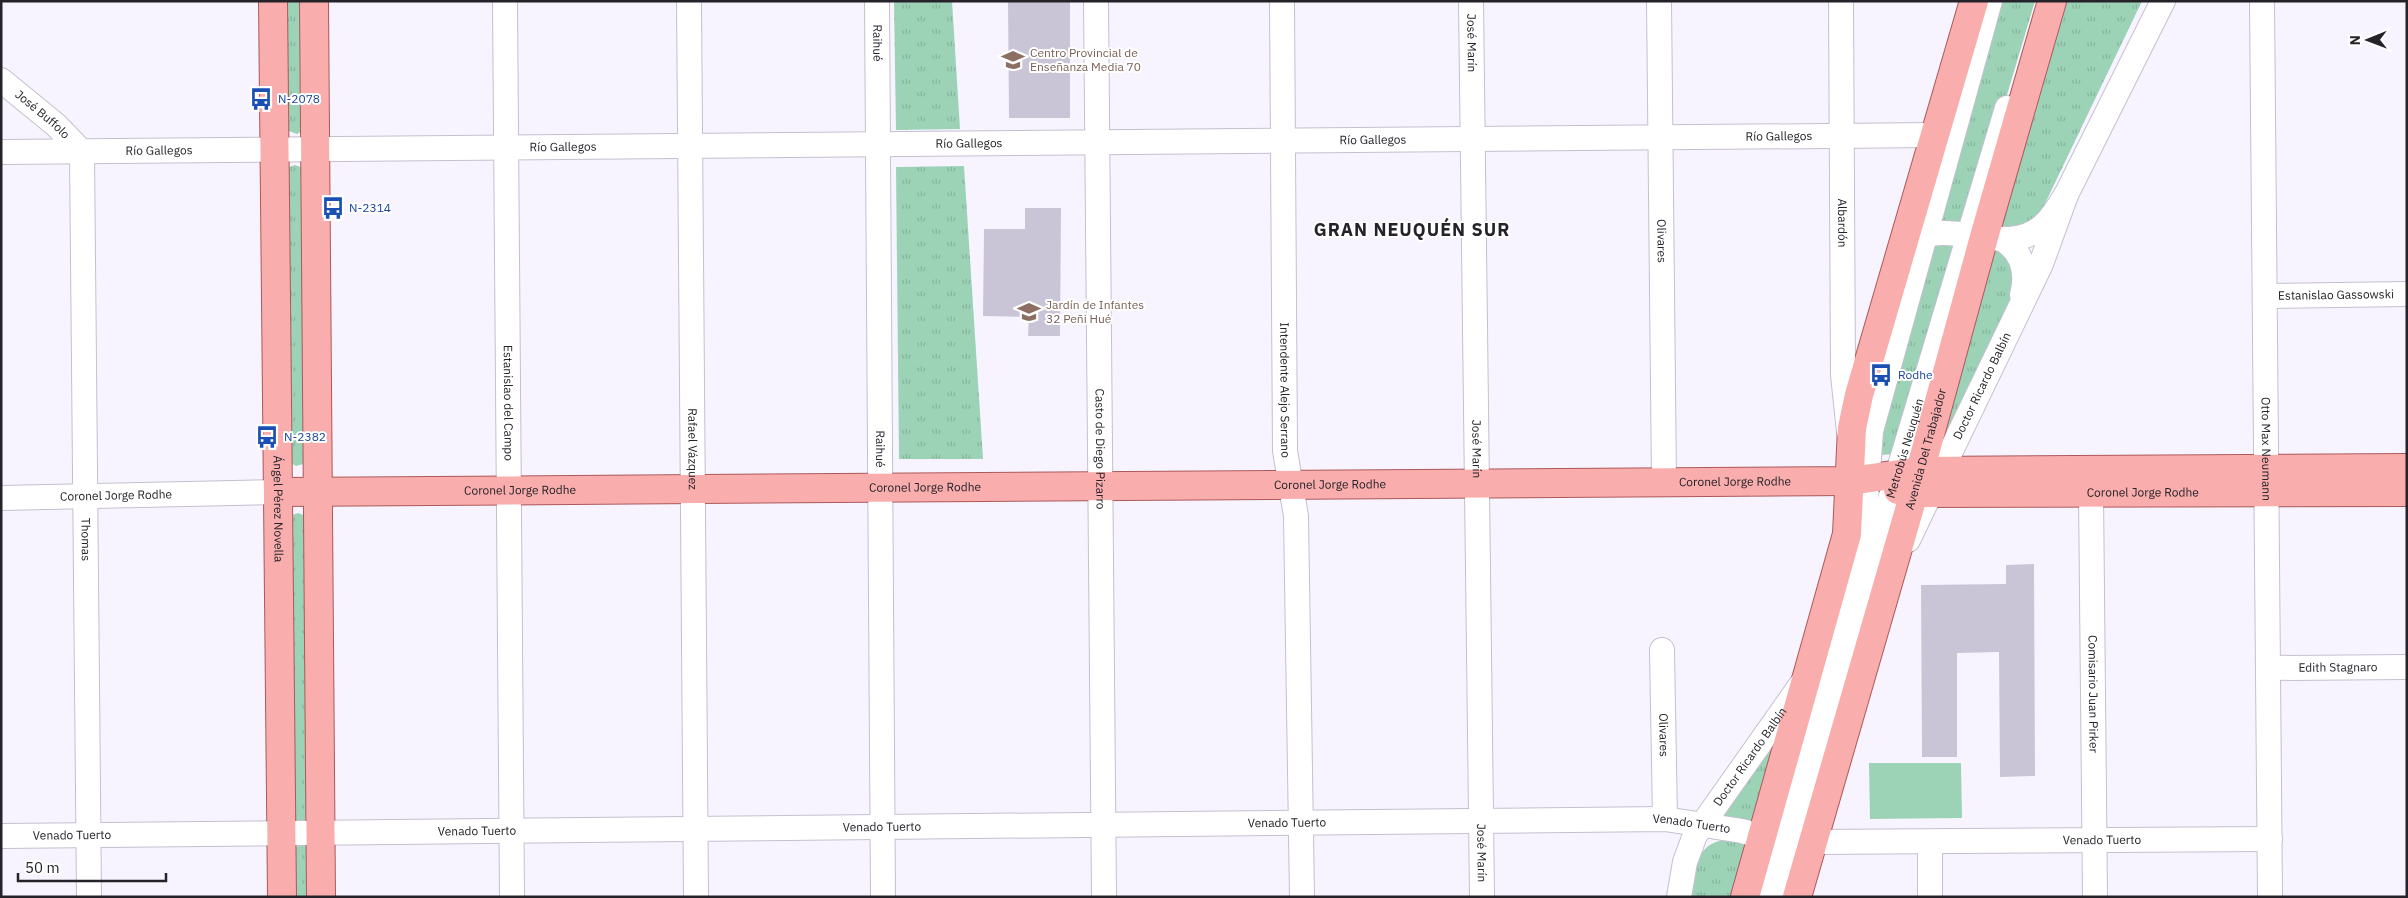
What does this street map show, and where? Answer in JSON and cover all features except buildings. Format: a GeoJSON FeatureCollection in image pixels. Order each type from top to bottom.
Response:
{"type":"FeatureCollection","features":[{"type":"Feature","properties":{"kind":"main road","name":"Ángel Pérez Novella"},"geometry":{"type":"LineString","coordinates":[[273,1],[282,897]]}},
{"type":"Feature","properties":{"kind":"main road"},"geometry":{"type":"LineString","coordinates":[[314,1],[322,897]]}},
{"type":"Feature","properties":{"kind":"main road","name":"Avenida Del Trabajador"},"geometry":{"type":"LineString","coordinates":[[1898,481],[1858,439],[1859,395],[1974,1]]}},
{"type":"Feature","properties":{"kind":"main road","name":"Avenida Del Trabajador"},"geometry":{"type":"LineString","coordinates":[[1797,897],[1892,572],[1898,481],[1985,237],[2052,1]]}},
{"type":"Feature","properties":{"kind":"main road","name":"Coronel Jorge Rodhe"},"geometry":{"type":"LineString","coordinates":[[1898,481],[2091,492],[2407,468]]}},
{"type":"Feature","properties":{"kind":"main road","name":"Coronel Jorge Rodhe"},"geometry":{"type":"LineString","coordinates":[[279,492],[1477,483],[2267,480],[2407,492]]}},
{"type":"Feature","properties":{"kind":"main road","name":"Avenida Del Trabajador"},"geometry":{"type":"LineString","coordinates":[[1746,897],[1847,534],[1898,481]]}},
{"type":"Feature","properties":{"kind":"street","name":"Estanislao del Campo"},"geometry":{"type":"LineString","coordinates":[[504,1],[512,897]]}},
{"type":"Feature","properties":{"kind":"street","name":"Rafael Vázquez"},"geometry":{"type":"LineString","coordinates":[[688,1],[696,897]]}},
{"type":"Feature","properties":{"kind":"street","name":"Raihué"},"geometry":{"type":"LineString","coordinates":[[877,1],[883,897]]}},
{"type":"Feature","properties":{"kind":"street","name":"Casto de Diego Pizarro"},"geometry":{"type":"LineString","coordinates":[[1096,1],[1104,897]]}},
{"type":"Feature","properties":{"kind":"street","name":"Intendente Alejo Serrano"},"geometry":{"type":"LineString","coordinates":[[1282,1],[1285,451],[1296,516],[1302,897]]}},
{"type":"Feature","properties":{"kind":"street","name":"José Marín"},"geometry":{"type":"LineString","coordinates":[[1471,1],[1482,897]]}},
{"type":"Feature","properties":{"kind":"street","name":"Olivares"},"geometry":{"type":"LineString","coordinates":[[1659,1],[1664,482]]}},
{"type":"Feature","properties":{"kind":"street","name":"Albardón"},"geometry":{"type":"LineString","coordinates":[[1841,1],[1843,375],[1858,439]]}},
{"type":"Feature","properties":{"kind":"street","name":"Metrobús Neuquén"},"geometry":{"type":"LineString","coordinates":[[1779,897],[1898,481],[1871,431],[1990,1]]}},
{"type":"Feature","properties":{"kind":"street"},"geometry":{"type":"LineString","coordinates":[[2017,314],[2025,282],[2023,262],[2014,248],[1985,237],[2039,1]]}},
{"type":"Feature","properties":{"kind":"street","name":"Doctor Ricardo Balbín"},"geometry":{"type":"LineString","coordinates":[[1926,234],[1939,232],[2017,239],[2040,228],[2051,217],[2066,195],[2163,1]]}},
{"type":"Feature","properties":{"kind":"street","name":"Otto Max Neumann"},"geometry":{"type":"LineString","coordinates":[[2262,1],[2270,897]]}},
{"type":"Feature","properties":{"kind":"street","name":"José Buffolo"},"geometry":{"type":"LineString","coordinates":[[1,80],[56,125],[82,152]]}},
{"type":"Feature","properties":{"kind":"street","name":"Río Gallegos"},"geometry":{"type":"LineString","coordinates":[[1,152],[1935,135]]}},
{"type":"Feature","properties":{"kind":"street","name":"Thomas"},"geometry":{"type":"LineString","coordinates":[[82,152],[89,897]]}},
{"type":"Feature","properties":{"kind":"street","name":"Doctor Ricardo Balbín"},"geometry":{"type":"LineString","coordinates":[[1898,481],[2017,314],[2047,251],[2066,195]]}},
{"type":"Feature","properties":{"kind":"street"},"geometry":{"type":"LineString","coordinates":[[1899,258],[1912,242],[1926,234]]}},
{"type":"Feature","properties":{"kind":"street"},"geometry":{"type":"LineString","coordinates":[[1858,439],[1862,435],[1860,430],[1913,246],[1914,264],[1911,279],[1858,439]]}},
{"type":"Feature","properties":{"kind":"street","name":"Estanislao Gassowski"},"geometry":{"type":"LineString","coordinates":[[2265,296],[2407,294]]}},
{"type":"Feature","properties":{"kind":"street","name":"Metrobús Neuquén"},"geometry":{"type":"LineString","coordinates":[[1760,897],[1860,540],[1898,481]]}},
{"type":"Feature","properties":{"kind":"street","name":"Coronel Jorge Rodhe"},"geometry":{"type":"LineString","coordinates":[[1,498],[279,492]]}},
{"type":"Feature","properties":{"kind":"street","name":"Comisario Juan Pirker"},"geometry":{"type":"LineString","coordinates":[[2091,492],[2095,897]]}},
{"type":"Feature","properties":{"kind":"street"},"geometry":{"type":"LineString","coordinates":[[1898,505],[1901,510],[1861,645],[1853,643],[1892,508],[1898,505]]}},
{"type":"Feature","properties":{"kind":"street","name":"Olivares"},"geometry":{"type":"LineString","coordinates":[[1662,650],[1665,819]]}},
{"type":"Feature","properties":{"kind":"street","name":"Edith Stagnaro"},"geometry":{"type":"LineString","coordinates":[[2269,668],[2407,667]]}},
{"type":"Feature","properties":{"kind":"street","name":"Doctor Ricardo Balbín"},"geometry":{"type":"LineString","coordinates":[[1679,897],[1688,852],[1702,824],[1808,674]]}},
{"type":"Feature","properties":{"kind":"street","name":"Venado Tuerto"},"geometry":{"type":"LineString","coordinates":[[1,836],[282,835],[1665,819],[1702,824],[1762,837]]}},
{"type":"Feature","properties":{"kind":"street","name":"Venado Tuerto"},"geometry":{"type":"LineString","coordinates":[[1813,842],[1930,843],[2270,838]]}},
{"type":"Feature","properties":{"kind":"street"},"geometry":{"type":"LineString","coordinates":[[1930,843],[1930,897]]}},
{"type":"Feature","properties":{"kind":"green space"},"geometry":{"type":"Polygon","coordinates":[[[281,1],[306,1],[304,130],[297,134],[286,130],[281,1]]]}},
{"type":"Feature","properties":{"kind":"green space"},"geometry":{"type":"Polygon","coordinates":[[[894,1],[952,1],[960,129],[896,130],[894,1]]]}},
{"type":"Feature","properties":{"kind":"green space"},"geometry":{"type":"Polygon","coordinates":[[[1995,1],[2035,1],[1970,219],[1968,222],[1942,225],[1935,214],[1995,1]]]}},
{"type":"Feature","properties":{"kind":"green space"},"geometry":{"type":"Polygon","coordinates":[[[2061,1],[2142,1],[2041,212],[2038,217],[2008,234],[1996,223],[2061,1]]]}},
{"type":"Feature","properties":{"kind":"green space"},"geometry":{"type":"Polygon","coordinates":[[[295,165],[303,168],[307,463],[296,466],[289,462],[287,168],[295,165]]]}},
{"type":"Feature","properties":{"kind":"green space"},"geometry":{"type":"Polygon","coordinates":[[[964,166],[983,459],[899,459],[896,167],[964,166]]]}},
{"type":"Feature","properties":{"kind":"green space"},"geometry":{"type":"Polygon","coordinates":[[[1959,241],[1895,454],[1880,455],[1874,446],[1929,242],[1959,241]]]}},
{"type":"Feature","properties":{"kind":"green space"},"geometry":{"type":"Polygon","coordinates":[[[1993,248],[2012,254],[2015,291],[1947,438],[1941,437],[1993,248]]]}},
{"type":"Feature","properties":{"kind":"green space"},"geometry":{"type":"Polygon","coordinates":[[[298,513],[306,516],[312,817],[303,824],[292,820],[290,516],[298,513]]]}},
{"type":"Feature","properties":{"kind":"green space"},"geometry":{"type":"Polygon","coordinates":[[[1785,726],[1758,817],[1751,823],[1726,818],[1724,813],[1785,726]]]}},
{"type":"Feature","properties":{"kind":"green space"},"geometry":{"type":"Polygon","coordinates":[[[1869,763],[1961,763],[1962,818],[1870,819],[1869,763]]]}},
{"type":"Feature","properties":{"kind":"green space"},"geometry":{"type":"Polygon","coordinates":[[[1727,840],[1747,845],[1737,897],[1688,897],[1694,868],[1702,852],[1717,842],[1727,840]]]}},
{"type":"Feature","properties":{"kind":"green space"},"geometry":{"type":"Polygon","coordinates":[[[303,845],[307,847],[314,897],[289,897],[295,847],[303,845]]]}},
{"type":"Feature","properties":{"kind":"place","name":"Centro Provincial de Enseñanza Media 70"},"geometry":{"type":"Point","coordinates":[1013,60]}},
{"type":"Feature","properties":{"kind":"place","name":"N-2078"},"geometry":{"type":"Point","coordinates":[261,99]}},
{"type":"Feature","properties":{"kind":"place","name":"N-2314"},"geometry":{"type":"Point","coordinates":[333,208]}},
{"type":"Feature","properties":{"kind":"place","name":"Jardín de Infantes 32 Peñi Hué"},"geometry":{"type":"Point","coordinates":[1029,312]}},
{"type":"Feature","properties":{"kind":"place","name":"Rodhe"},"geometry":{"type":"Point","coordinates":[1881,375]}},
{"type":"Feature","properties":{"kind":"place","name":"N-2382"},"geometry":{"type":"Point","coordinates":[267,437]}},
{"type":"Feature","properties":{"kind":"district","name":"GRAN NEUQUÉN SUR"},"geometry":{"type":"Point","coordinates":[1412,230]}}]}
